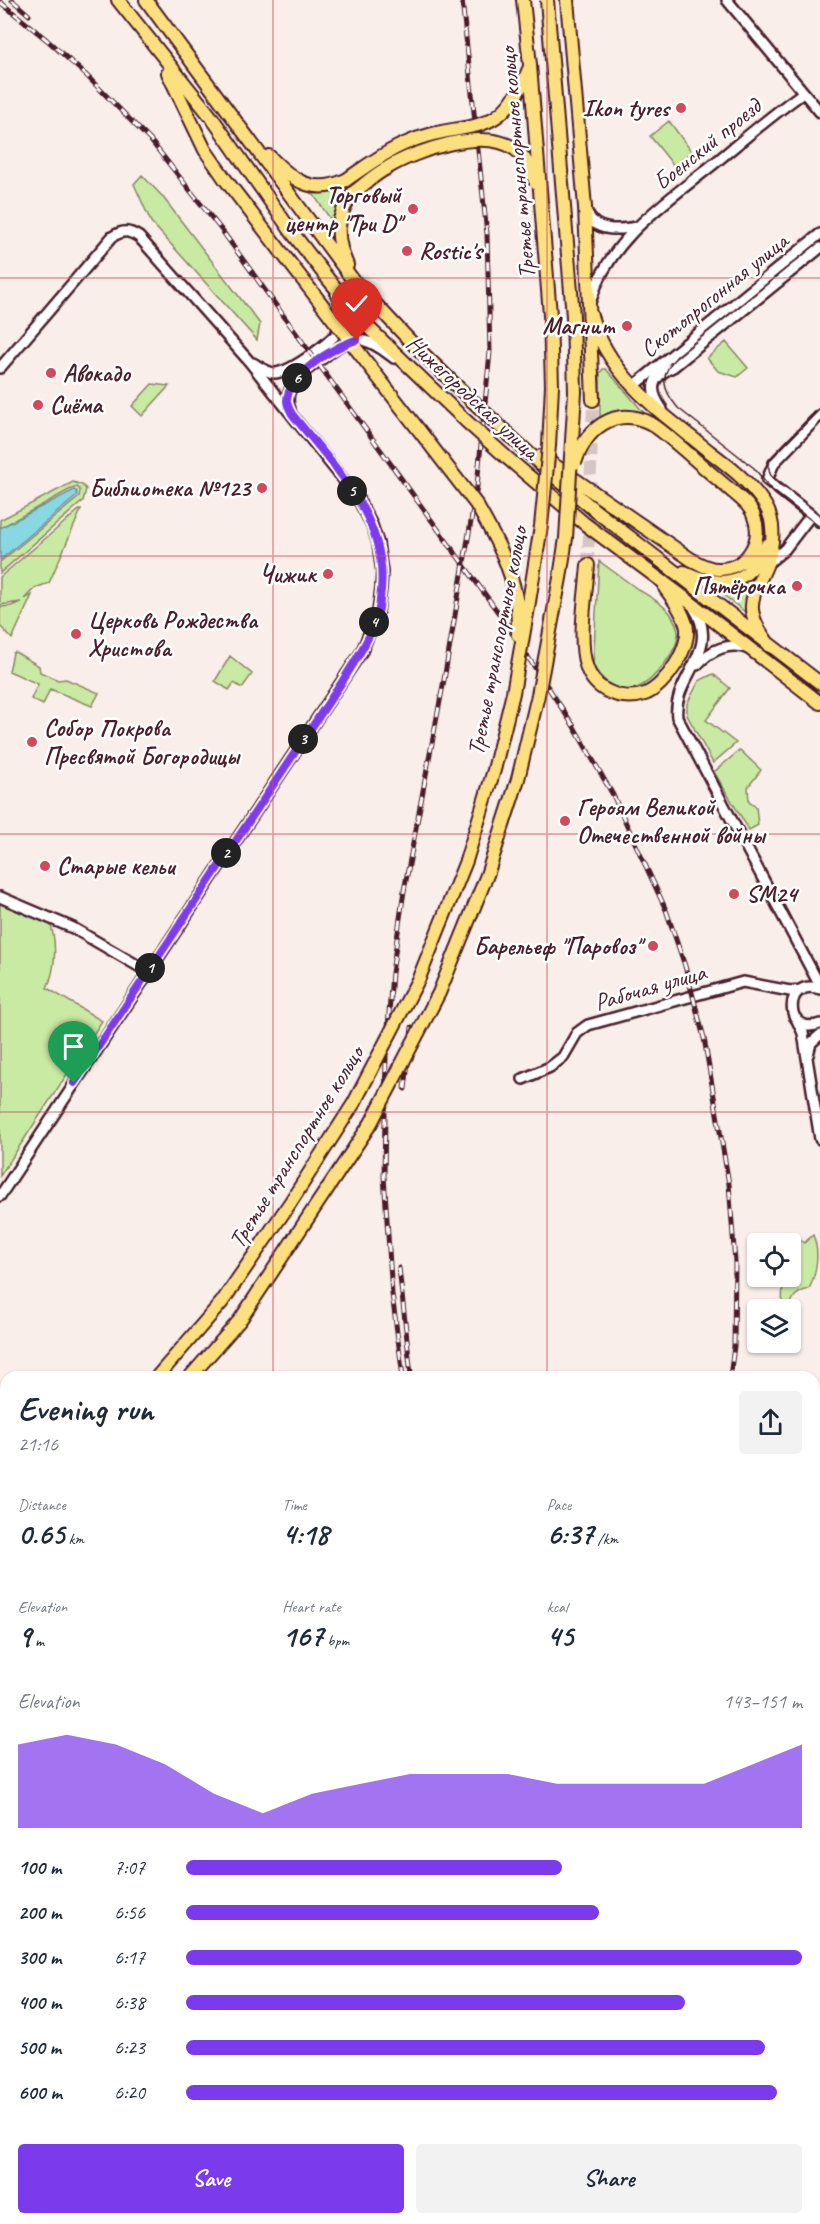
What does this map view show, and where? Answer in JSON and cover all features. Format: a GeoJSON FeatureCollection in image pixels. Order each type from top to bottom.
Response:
{"type":"FeatureCollection","features":[{"type":"Feature","properties":{"kind":"main road","name":"Нижегородская улица"},"geometry":{"type":"LineString","coordinates":[[118,0],[212,118],[328,279],[370,329],[466,422],[585,524],[820,703]]}},
{"type":"Feature","properties":{"kind":"main road","name":"Нижегородская улица"},"geometry":{"type":"LineString","coordinates":[[146,0],[246,133],[309,223],[353,280],[404,335],[468,397],[580,498],[820,683]]}},
{"type":"Feature","properties":{"kind":"main road","name":"Третье транспортное кольцо"},"geometry":{"type":"LineString","coordinates":[[162,1371],[222,1302],[290,1203],[360,1093],[419,978],[466,861],[494,770],[513,693],[541,526],[552,386],[550,315],[541,195],[523,0]]}},
{"type":"Feature","properties":{"kind":"main road","name":"Третье транспортное кольцо"},"geometry":{"type":"LineString","coordinates":[[195,1371],[240,1320],[371,1123],[439,993],[487,875],[518,779],[555,611],[566,538],[575,392],[573,316],[547,0]]}},
{"type":"Feature","properties":{"kind":"main road"},"geometry":{"type":"LineString","coordinates":[[567,0],[585,207],[593,400]]}},
{"type":"Feature","properties":{"kind":"main road"},"geometry":{"type":"LineString","coordinates":[[146,35],[176,85],[205,150],[225,179],[476,504],[497,540],[509,569],[516,599],[518,638],[513,693]]}},
{"type":"Feature","properties":{"kind":"main road"},"geometry":{"type":"LineString","coordinates":[[246,133],[276,164],[298,181],[321,188],[334,186],[405,143],[447,130],[483,125],[498,117],[512,104],[521,89],[530,65]]}},
{"type":"Feature","properties":{"kind":"main road"},"geometry":{"type":"LineString","coordinates":[[353,280],[341,252],[337,229],[343,208],[354,192],[386,168],[412,155],[452,144],[483,140],[499,141],[515,149],[528,162],[541,195]]}},
{"type":"Feature","properties":{"kind":"main road"},"geometry":{"type":"LineString","coordinates":[[590,309],[599,340],[610,359],[634,386],[670,420],[745,481],[767,508],[772,544],[768,563],[753,596],[752,608],[761,633],[771,646]]}},
{"type":"Feature","properties":{"kind":"main road"},"geometry":{"type":"LineString","coordinates":[[507,433],[705,567],[717,569],[737,565],[752,551],[756,541],[757,529],[754,516],[748,506],[660,429],[636,418],[613,419],[592,431],[583,442],[570,478]]}},
{"type":"Feature","properties":{"kind":"main road"},"geometry":{"type":"LineString","coordinates":[[652,553],[696,577],[724,583],[744,576],[752,570],[766,546],[771,529]]}},
{"type":"Feature","properties":{"kind":"main road"},"geometry":{"type":"LineString","coordinates":[[588,565],[583,646],[586,665],[591,678],[601,687],[624,697],[635,697],[655,689],[679,659],[688,633],[687,625],[678,606],[645,568]]}},
{"type":"Feature","properties":{"kind":"street"},"geometry":{"type":"LineString","coordinates":[[727,0],[820,112]]}},
{"type":"Feature","properties":{"kind":"street","name":"Боенский проезд"},"geometry":{"type":"LineString","coordinates":[[590,309],[600,274],[637,227],[803,93]]}},
{"type":"Feature","properties":{"kind":"street"},"geometry":{"type":"LineString","coordinates":[[585,207],[589,217],[601,226],[624,230],[637,227]]}},
{"type":"Feature","properties":{"kind":"street"},"geometry":{"type":"LineString","coordinates":[[0,368],[102,248],[120,232],[130,231],[139,237],[248,360],[357,497],[372,525],[378,543],[382,572],[378,612],[362,651],[0,1196]]}},
{"type":"Feature","properties":{"kind":"street","name":"Скотопрогонная улица"},"geometry":{"type":"LineString","coordinates":[[634,386],[820,234]]}},
{"type":"Feature","properties":{"kind":"street","name":"Скотопрогонная улица"},"geometry":{"type":"LineString","coordinates":[[670,420],[653,392],[655,381],[659,376],[820,248]]}},
{"type":"Feature","properties":{"kind":"street"},"geometry":{"type":"LineString","coordinates":[[248,360],[266,371],[275,373],[285,370],[340,332],[343,325],[342,307],[328,279]]}},
{"type":"Feature","properties":{"kind":"street"},"geometry":{"type":"LineString","coordinates":[[292,414],[287,402],[290,391],[301,373],[348,342],[366,341],[408,367]]}},
{"type":"Feature","properties":{"kind":"street"},"geometry":{"type":"LineString","coordinates":[[820,415],[774,463],[767,480],[820,522]]}},
{"type":"Feature","properties":{"kind":"street"},"geometry":{"type":"LineString","coordinates":[[768,563],[784,549],[811,515]]}},
{"type":"Feature","properties":{"kind":"street"},"geometry":{"type":"LineString","coordinates":[[682,596],[695,609],[703,629],[694,669],[677,700],[679,724],[820,988]]}},
{"type":"Feature","properties":{"kind":"street"},"geometry":{"type":"LineString","coordinates":[[694,669],[707,655],[726,646],[744,647],[754,652]]}},
{"type":"Feature","properties":{"kind":"street"},"geometry":{"type":"LineString","coordinates":[[0,897],[73,928],[147,972]]}},
{"type":"Feature","properties":{"kind":"street"},"geometry":{"type":"LineString","coordinates":[[792,1008],[794,997],[811,984],[813,972]]}},
{"type":"Feature","properties":{"kind":"street","name":"Рабочая улица"},"geometry":{"type":"LineString","coordinates":[[524,1079],[549,1067],[563,1057],[577,1033],[588,1025],[743,982],[790,991],[820,988]]}},
{"type":"Feature","properties":{"kind":"street"},"geometry":{"type":"LineString","coordinates":[[772,987],[788,1000],[804,1038],[820,1139]]}},
{"type":"Feature","properties":{"kind":"street"},"geometry":{"type":"LineString","coordinates":[[796,1018],[805,1025],[818,1025]]}},
{"type":"Feature","properties":{"kind":"street"},"geometry":{"type":"LineString","coordinates":[[804,1038],[809,1029],[818,1025]]}},
{"type":"Feature","properties":{"kind":"street"},"geometry":{"type":"LineString","coordinates":[[807,1060],[811,1043],[820,1035]]}},
{"type":"Feature","properties":{"kind":"green space"},"geometry":{"type":"Polygon","coordinates":[[[669,121],[692,152],[674,166],[650,136],[669,121]]]}},
{"type":"Feature","properties":{"kind":"green space"},"geometry":{"type":"Polygon","coordinates":[[[142,175],[162,196],[260,324],[257,340],[151,222],[134,184],[142,175]]]}},
{"type":"Feature","properties":{"kind":"green space"},"geometry":{"type":"Polygon","coordinates":[[[348,187],[331,220],[313,194],[335,192],[348,187]]]}},
{"type":"Feature","properties":{"kind":"green space"},"geometry":{"type":"Polygon","coordinates":[[[726,342],[748,368],[737,377],[718,371],[707,358],[726,342]]]}},
{"type":"Feature","properties":{"kind":"green space"},"geometry":{"type":"Polygon","coordinates":[[[606,369],[645,414],[644,420],[614,413],[600,417],[600,373],[606,369]]]}},
{"type":"Feature","properties":{"kind":"green space"},"geometry":{"type":"Polygon","coordinates":[[[152,384],[169,386],[142,416],[132,406],[152,384]]]}},
{"type":"Feature","properties":{"kind":"green space"},"geometry":{"type":"Polygon","coordinates":[[[73,482],[86,489],[83,501],[0,573],[0,562],[79,497],[80,490],[77,487],[69,490],[0,528],[0,520],[73,482]]]}},
{"type":"Feature","properties":{"kind":"green space"},"geometry":{"type":"Polygon","coordinates":[[[81,510],[49,583],[35,588],[24,599],[32,595],[12,639],[0,626],[0,607],[21,602],[0,605],[0,577],[81,510]]]}},
{"type":"Feature","properties":{"kind":"green space"},"geometry":{"type":"Polygon","coordinates":[[[599,561],[663,606],[670,613],[677,629],[678,638],[665,663],[647,682],[629,690],[611,686],[593,666],[599,561]]]}},
{"type":"Feature","properties":{"kind":"green space"},"geometry":{"type":"Polygon","coordinates":[[[744,584],[748,585],[747,611],[745,612],[722,594],[744,584]]]}},
{"type":"Feature","properties":{"kind":"green space"},"geometry":{"type":"Polygon","coordinates":[[[15,652],[39,666],[40,672],[58,680],[66,679],[99,693],[92,706],[50,689],[43,705],[31,699],[38,684],[9,671],[15,652]]]}},
{"type":"Feature","properties":{"kind":"green space"},"geometry":{"type":"Polygon","coordinates":[[[230,656],[252,674],[242,688],[234,683],[229,690],[215,681],[230,656]]]}},
{"type":"Feature","properties":{"kind":"green space"},"geometry":{"type":"Polygon","coordinates":[[[713,674],[730,688],[706,720],[736,743],[713,763],[687,715],[687,704],[699,681],[713,674]]]}},
{"type":"Feature","properties":{"kind":"green space"},"geometry":{"type":"Polygon","coordinates":[[[740,750],[761,770],[748,787],[749,802],[756,807],[758,825],[749,830],[714,772],[740,750]]]}},
{"type":"Feature","properties":{"kind":"green space"},"geometry":{"type":"Polygon","coordinates":[[[0,902],[50,923],[54,938],[54,956],[47,988],[102,1021],[0,1176],[0,902]]]}},
{"type":"Feature","properties":{"kind":"green space"},"geometry":{"type":"Polygon","coordinates":[[[813,1235],[817,1255],[816,1269],[809,1289],[798,1293],[793,1299],[782,1299],[783,1287],[801,1287],[801,1241],[804,1243],[813,1235]]]}},
{"type":"Feature","properties":{"kind":"water"},"geometry":{"type":"Polygon","coordinates":[[[74,490],[77,491],[77,496],[0,560],[0,528],[74,490]]]}},
{"type":"Feature","properties":{"kind":"tunnel"},"geometry":{"type":"LineString","coordinates":[[588,565],[593,400]]}},
{"type":"Feature","properties":{"kind":"tram line"},"geometry":{"type":"LineString","coordinates":[[820,241],[677,356],[667,369],[665,376],[666,388],[678,408],[754,468],[771,489],[820,527]]}},
{"type":"Feature","properties":{"kind":"tram line"},"geometry":{"type":"LineString","coordinates":[[783,488],[770,473],[770,460],[820,409]]}},
{"type":"Feature","properties":{"kind":"railway"},"geometry":{"type":"LineString","coordinates":[[12,0],[29,15]]}},
{"type":"Feature","properties":{"kind":"railway"},"geometry":{"type":"LineString","coordinates":[[402,1371],[392,1294],[384,1176],[386,1055],[392,973],[404,891],[444,680],[477,486],[490,352],[487,234],[462,0]]}},
{"type":"Feature","properties":{"kind":"railway"},"geometry":{"type":"LineString","coordinates":[[0,2],[87,76],[151,141],[223,232],[500,615],[573,725],[613,795],[666,910],[685,966],[704,1038],[729,1184],[735,1262],[734,1346],[731,1371]]}},
{"type":"Feature","properties":{"kind":"railway"},"geometry":{"type":"LineString","coordinates":[[405,1089],[412,1027]]}},
{"type":"Feature","properties":{"kind":"railway"},"geometry":{"type":"LineString","coordinates":[[399,1268],[411,1371]]}},
{"type":"Feature","properties":{"kind":"place","name":"Ikon tyres"},"geometry":{"type":"Point","coordinates":[681,108]}},
{"type":"Feature","properties":{"kind":"place","name":"Торговый центр \"Три D\""},"geometry":{"type":"Point","coordinates":[413,209]}},
{"type":"Feature","properties":{"kind":"place","name":"Rostic's"},"geometry":{"type":"Point","coordinates":[407,251]}},
{"type":"Feature","properties":{"kind":"place","name":"Магнит"},"geometry":{"type":"Point","coordinates":[627,326]}},
{"type":"Feature","properties":{"kind":"place","name":"Авокадо"},"geometry":{"type":"Point","coordinates":[51,373]}},
{"type":"Feature","properties":{"kind":"place","name":"Сиёма"},"geometry":{"type":"Point","coordinates":[38,405]}},
{"type":"Feature","properties":{"kind":"place","name":"Библиотека №123"},"geometry":{"type":"Point","coordinates":[262,488]}},
{"type":"Feature","properties":{"kind":"place","name":"Чижик"},"geometry":{"type":"Point","coordinates":[328,574]}},
{"type":"Feature","properties":{"kind":"place","name":"Пятёрочка"},"geometry":{"type":"Point","coordinates":[797,586]}},
{"type":"Feature","properties":{"kind":"place","name":"Церковь Рождества Христова"},"geometry":{"type":"Point","coordinates":[76,634]}},
{"type":"Feature","properties":{"kind":"place","name":"Собор Покрова Пресвятой Богородицы"},"geometry":{"type":"Point","coordinates":[32,742]}},
{"type":"Feature","properties":{"kind":"place","name":"Героям Великой Отечественной войны"},"geometry":{"type":"Point","coordinates":[565,821]}},
{"type":"Feature","properties":{"kind":"place","name":"Старые кельи"},"geometry":{"type":"Point","coordinates":[45,866]}},
{"type":"Feature","properties":{"kind":"place","name":"SM24"},"geometry":{"type":"Point","coordinates":[734,894]}},
{"type":"Feature","properties":{"kind":"place","name":"Барельеф \"Паровоз\""},"geometry":{"type":"Point","coordinates":[653,946]}},
{"type":"Feature","properties":{"kind":"route"},"geometry":{"type":"LineString","coordinates":[[74,1083],[342,682],[362,651],[378,612],[382,572],[378,543],[372,525],[357,497],[292,414],[287,402],[290,391],[301,373],[340,345],[357,340]]}}]}
